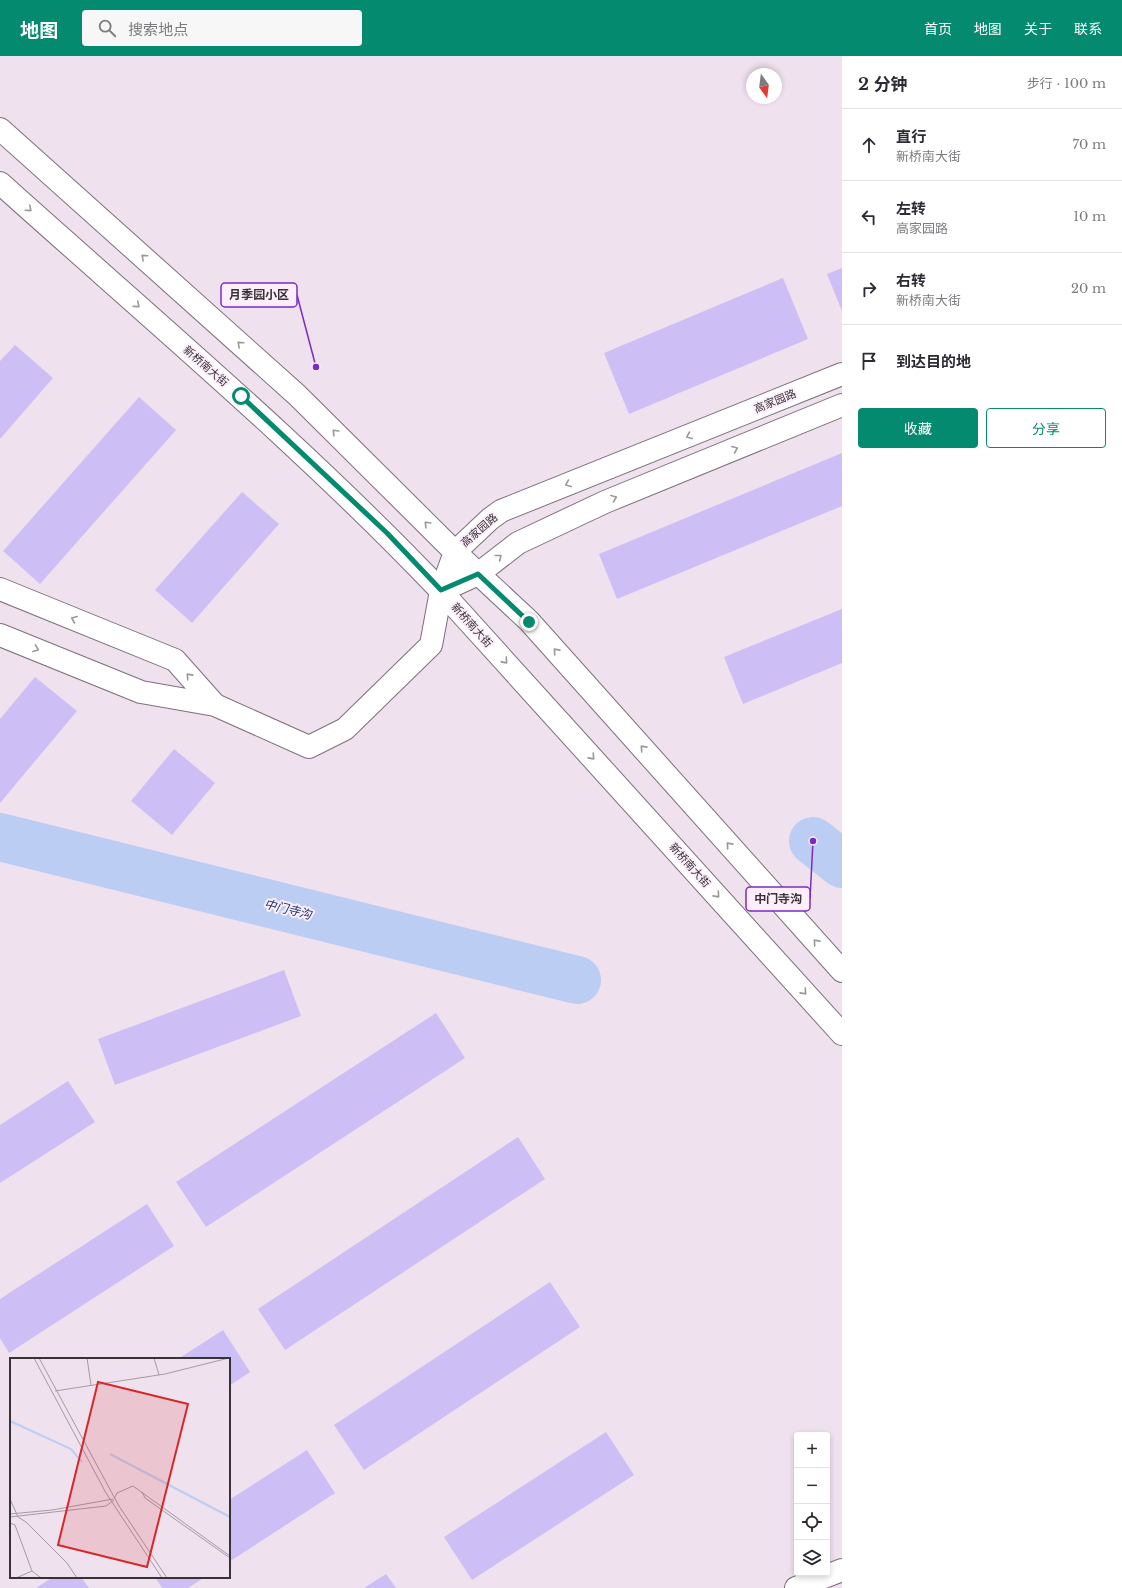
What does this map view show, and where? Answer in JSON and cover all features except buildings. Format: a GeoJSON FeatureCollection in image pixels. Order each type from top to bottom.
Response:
{"type":"FeatureCollection","features":[{"type":"Feature","properties":{"kind":"main road"},"geometry":{"type":"LineString","coordinates":[[0,129],[297,395],[455,552],[529,622],[842,971]]}},
{"type":"Feature","properties":{"kind":"main road","name":"新桥南大街"},"geometry":{"type":"LineString","coordinates":[[0,183],[241,396],[387,533],[441,590],[842,1034]]}},
{"type":"Feature","properties":{"kind":"main road","name":"高家园路"},"geometry":{"type":"LineString","coordinates":[[215,705],[309,747],[345,729],[431,645],[441,590],[455,552],[490,519],[501,511],[842,374]]}},
{"type":"Feature","properties":{"kind":"main road"},"geometry":{"type":"LineString","coordinates":[[441,590],[478,574],[518,543],[605,502],[842,405]]}},
{"type":"Feature","properties":{"kind":"main road"},"geometry":{"type":"LineString","coordinates":[[0,589],[175,660],[215,705]]}},
{"type":"Feature","properties":{"kind":"main road"},"geometry":{"type":"LineString","coordinates":[[0,635],[141,692],[215,705]]}},
{"type":"Feature","properties":{"kind":"main road"},"geometry":{"type":"LineString","coordinates":[[796,1588],[842,1570]]}},
{"type":"Feature","properties":{"kind":"waterway","name":"中门寺沟"},"geometry":{"type":"LineString","coordinates":[[0,837],[577,980]]}},
{"type":"Feature","properties":{"kind":"waterway","name":"中门寺沟"},"geometry":{"type":"LineString","coordinates":[[813,841],[842,864]]}},
{"type":"Feature","properties":{"kind":"place","name":"月季园小区"},"geometry":{"type":"Point","coordinates":[316,367]}},
{"type":"Feature","properties":{"kind":"place","name":"中门寺沟"},"geometry":{"type":"Point","coordinates":[813,841]}},
{"type":"Feature","properties":{"kind":"route"},"geometry":{"type":"LineString","coordinates":[[241,396],[387,533],[441,590],[478,574],[529,622]]}}]}
